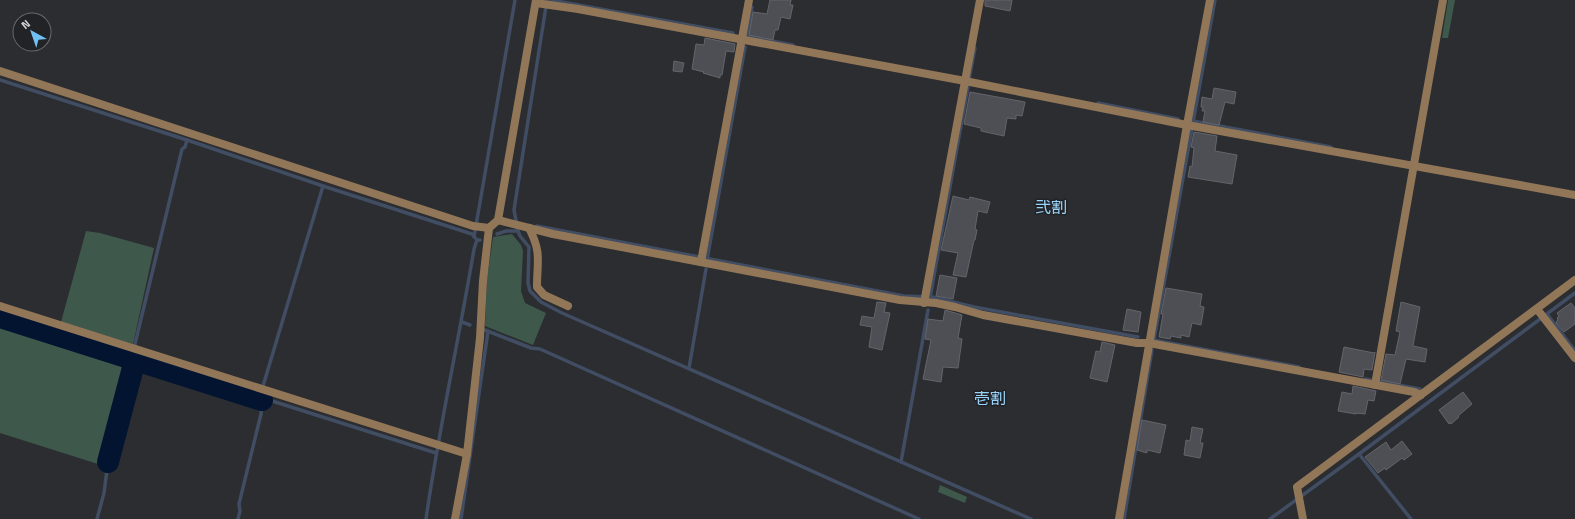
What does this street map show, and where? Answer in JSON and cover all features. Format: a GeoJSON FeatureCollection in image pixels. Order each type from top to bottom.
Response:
{"type":"FeatureCollection","features":[{"type":"Feature","properties":{"kind":"street"},"geometry":{"type":"LineString","coordinates":[[701,259],[743,40],[749,0]]}},
{"type":"Feature","properties":{"kind":"street"},"geometry":{"type":"LineString","coordinates":[[925,298],[980,0]]}},
{"type":"Feature","properties":{"kind":"street"},"geometry":{"type":"LineString","coordinates":[[1119,519],[1149,343],[1191,126],[1210,0]]}},
{"type":"Feature","properties":{"kind":"street"},"geometry":{"type":"LineString","coordinates":[[1376,382],[1443,0]]}},
{"type":"Feature","properties":{"kind":"street"},"geometry":{"type":"LineString","coordinates":[[455,519],[467,454],[480,338],[483,281],[489,228],[498,220],[538,2],[965,81],[1191,126],[1415,164],[1575,195]]}},
{"type":"Feature","properties":{"kind":"street"},"geometry":{"type":"LineString","coordinates":[[0,71],[476,226],[489,228]]}},
{"type":"Feature","properties":{"kind":"street"},"geometry":{"type":"LineString","coordinates":[[498,220],[553,234],[701,259],[892,298],[925,298],[984,315],[1137,343],[1149,343],[1376,382],[1421,395]]}},
{"type":"Feature","properties":{"kind":"street"},"geometry":{"type":"LineString","coordinates":[[526,228],[535,240],[538,250],[536,287],[544,295],[568,306]]}},
{"type":"Feature","properties":{"kind":"street"},"geometry":{"type":"LineString","coordinates":[[1303,519],[1297,494],[1297,487],[1421,395],[1541,314],[1575,280]]}},
{"type":"Feature","properties":{"kind":"street"},"geometry":{"type":"LineString","coordinates":[[0,306],[467,454]]}},
{"type":"Feature","properties":{"kind":"street"},"geometry":{"type":"LineString","coordinates":[[1541,314],[1575,358]]}},
{"type":"Feature","properties":{"kind":"green space"},"geometry":{"type":"Polygon","coordinates":[[[1448,0],[1455,0],[1448,38],[1442,38],[1448,0]]]}},
{"type":"Feature","properties":{"kind":"green space"},"geometry":{"type":"Polygon","coordinates":[[[86,231],[100,233],[154,248],[133,344],[61,322],[86,231]]]}},
{"type":"Feature","properties":{"kind":"green space"},"geometry":{"type":"Polygon","coordinates":[[[512,234],[521,245],[523,251],[521,291],[525,303],[546,313],[533,345],[485,326],[487,279],[493,237],[512,234]]]}},
{"type":"Feature","properties":{"kind":"green space"},"geometry":{"type":"Polygon","coordinates":[[[0,323],[115,360],[122,367],[123,374],[98,464],[0,433],[0,323]]]}},
{"type":"Feature","properties":{"kind":"green space"},"geometry":{"type":"Polygon","coordinates":[[[940,485],[967,497],[965,503],[938,492],[940,485]]]}},
{"type":"Feature","properties":{"kind":"building"},"geometry":{"type":"Polygon","coordinates":[[[770,0],[791,0],[790,5],[793,5],[790,19],[781,17],[778,30],[775,30],[773,40],[749,35],[753,12],[767,14],[770,0]]]}},
{"type":"Feature","properties":{"kind":"building"},"geometry":{"type":"Polygon","coordinates":[[[985,0],[1012,0],[1010,11],[985,6],[985,0]]]}},
{"type":"Feature","properties":{"kind":"building"},"geometry":{"type":"Polygon","coordinates":[[[705,38],[735,44],[734,52],[726,51],[722,75],[720,75],[720,78],[692,69],[696,44],[704,45],[705,38]]]}},
{"type":"Feature","properties":{"kind":"building"},"geometry":{"type":"Polygon","coordinates":[[[674,61],[684,63],[682,72],[673,71],[674,61]]]}},
{"type":"Feature","properties":{"kind":"building"},"geometry":{"type":"Polygon","coordinates":[[[1214,88],[1236,92],[1234,104],[1225,102],[1219,125],[1203,122],[1205,111],[1202,111],[1203,107],[1201,107],[1202,97],[1212,99],[1214,88]]]}},
{"type":"Feature","properties":{"kind":"building"},"geometry":{"type":"Polygon","coordinates":[[[970,92],[1025,102],[1022,116],[1016,115],[1016,119],[1007,118],[1004,136],[981,131],[981,128],[964,124],[970,92]]]}},
{"type":"Feature","properties":{"kind":"building"},"geometry":{"type":"Polygon","coordinates":[[[1194,132],[1217,136],[1215,151],[1237,155],[1232,184],[1188,177],[1190,166],[1192,167],[1194,148],[1191,147],[1194,132]]]}},
{"type":"Feature","properties":{"kind":"building"},"geometry":{"type":"Polygon","coordinates":[[[953,196],[969,200],[970,197],[990,202],[987,213],[978,211],[975,229],[977,230],[966,277],[953,275],[958,253],[941,250],[953,196]]]}},
{"type":"Feature","properties":{"kind":"building"},"geometry":{"type":"Polygon","coordinates":[[[940,275],[957,278],[953,299],[936,296],[940,275]]]}},
{"type":"Feature","properties":{"kind":"building"},"geometry":{"type":"Polygon","coordinates":[[[1166,288],[1202,294],[1200,306],[1204,307],[1201,325],[1192,323],[1189,337],[1181,335],[1181,338],[1171,336],[1170,339],[1159,337],[1163,314],[1161,314],[1166,288]]]}},
{"type":"Feature","properties":{"kind":"building"},"geometry":{"type":"Polygon","coordinates":[[[877,302],[886,303],[884,312],[890,313],[882,350],[869,347],[872,327],[860,325],[862,316],[874,318],[877,302]]]}},
{"type":"Feature","properties":{"kind":"building"},"geometry":{"type":"Polygon","coordinates":[[[1401,302],[1420,307],[1413,346],[1427,349],[1425,362],[1406,359],[1400,384],[1381,380],[1386,354],[1395,355],[1400,332],[1396,331],[1401,302]]]}},
{"type":"Feature","properties":{"kind":"building"},"geometry":{"type":"Polygon","coordinates":[[[1571,303],[1575,308],[1575,324],[1564,332],[1556,323],[1559,316],[1557,313],[1571,303]]]}},
{"type":"Feature","properties":{"kind":"building"},"geometry":{"type":"Polygon","coordinates":[[[1127,309],[1141,312],[1138,332],[1123,330],[1127,309]]]}},
{"type":"Feature","properties":{"kind":"building"},"geometry":{"type":"Polygon","coordinates":[[[945,310],[962,315],[958,338],[962,339],[958,368],[943,367],[941,382],[923,379],[931,340],[925,339],[928,319],[943,321],[945,310]]]}},
{"type":"Feature","properties":{"kind":"building"},"geometry":{"type":"Polygon","coordinates":[[[1102,342],[1115,345],[1107,382],[1090,378],[1096,351],[1100,352],[1102,342]]]}},
{"type":"Feature","properties":{"kind":"building"},"geometry":{"type":"Polygon","coordinates":[[[1344,347],[1375,352],[1372,370],[1364,369],[1363,377],[1339,372],[1344,347]]]}},
{"type":"Feature","properties":{"kind":"building"},"geometry":{"type":"Polygon","coordinates":[[[1353,386],[1376,391],[1374,401],[1368,400],[1365,414],[1338,411],[1342,392],[1352,394],[1353,386]]]}},
{"type":"Feature","properties":{"kind":"building"},"geometry":{"type":"Polygon","coordinates":[[[1463,392],[1472,404],[1451,424],[1450,422],[1449,424],[1439,410],[1463,392]]]}},
{"type":"Feature","properties":{"kind":"building"},"geometry":{"type":"Polygon","coordinates":[[[1142,420],[1166,425],[1160,453],[1147,450],[1147,453],[1137,450],[1142,420]]]}},
{"type":"Feature","properties":{"kind":"building"},"geometry":{"type":"Polygon","coordinates":[[[1192,427],[1203,429],[1200,443],[1203,443],[1200,458],[1184,455],[1186,440],[1190,441],[1192,427]]]}},
{"type":"Feature","properties":{"kind":"building"},"geometry":{"type":"Polygon","coordinates":[[[1402,441],[1412,454],[1404,460],[1402,458],[1386,470],[1385,468],[1378,473],[1365,457],[1386,442],[1391,450],[1402,441]]]}},
{"type":"Feature","properties":{"kind":"waterway"},"geometry":{"type":"LineString","coordinates":[[474,237],[515,0]]}},
{"type":"Feature","properties":{"kind":"waterway"},"geometry":{"type":"LineString","coordinates":[[547,0],[514,210],[520,236],[529,247],[528,283],[530,291],[541,302],[562,313],[1031,519]]}},
{"type":"Feature","properties":{"kind":"waterway"},"geometry":{"type":"LineString","coordinates":[[551,0],[733,33]]}},
{"type":"Feature","properties":{"kind":"waterway"},"geometry":{"type":"LineString","coordinates":[[1215,0],[1154,340],[1299,367]]}},
{"type":"Feature","properties":{"kind":"waterway"},"geometry":{"type":"LineString","coordinates":[[747,37],[752,7]]}},
{"type":"Feature","properties":{"kind":"waterway"},"geometry":{"type":"LineString","coordinates":[[745,36],[793,45]]}},
{"type":"Feature","properties":{"kind":"waterway"},"geometry":{"type":"LineString","coordinates":[[707,260],[745,47]]}},
{"type":"Feature","properties":{"kind":"waterway"},"geometry":{"type":"LineString","coordinates":[[969,80],[975,48]]}},
{"type":"Feature","properties":{"kind":"waterway"},"geometry":{"type":"LineString","coordinates":[[0,80],[472,234],[477,240]]}},
{"type":"Feature","properties":{"kind":"waterway"},"geometry":{"type":"LineString","coordinates":[[930,298],[968,87]]}},
{"type":"Feature","properties":{"kind":"waterway"},"geometry":{"type":"LineString","coordinates":[[1098,103],[1178,119]]}},
{"type":"Feature","properties":{"kind":"waterway"},"geometry":{"type":"LineString","coordinates":[[1193,121],[1331,147]]}},
{"type":"Feature","properties":{"kind":"waterway"},"geometry":{"type":"LineString","coordinates":[[135,360],[135,344],[182,149],[185,147],[187,140]]}},
{"type":"Feature","properties":{"kind":"waterway"},"geometry":{"type":"LineString","coordinates":[[238,519],[240,511],[239,504],[261,414],[263,386],[323,186]]}},
{"type":"Feature","properties":{"kind":"waterway"},"geometry":{"type":"LineString","coordinates":[[537,226],[904,296],[932,297],[974,307],[1138,337]]}},
{"type":"Feature","properties":{"kind":"waterway"},"geometry":{"type":"LineString","coordinates":[[497,234],[506,231],[518,231]]}},
{"type":"Feature","properties":{"kind":"waterway"},"geometry":{"type":"LineString","coordinates":[[426,519],[474,249],[477,240],[480,240]]}},
{"type":"Feature","properties":{"kind":"waterway"},"geometry":{"type":"LineString","coordinates":[[689,368],[706,269]]}},
{"type":"Feature","properties":{"kind":"waterway"},"geometry":{"type":"LineString","coordinates":[[1270,519],[1575,293]]}},
{"type":"Feature","properties":{"kind":"waterway"},"geometry":{"type":"LineString","coordinates":[[901,462],[928,310]]}},
{"type":"Feature","properties":{"kind":"waterway"},"geometry":{"type":"LineString","coordinates":[[1547,314],[1575,351]]}},
{"type":"Feature","properties":{"kind":"waterway"},"geometry":{"type":"LineString","coordinates":[[0,317],[262,400]]}},
{"type":"Feature","properties":{"kind":"waterway"},"geometry":{"type":"LineString","coordinates":[[462,322],[470,325]]}},
{"type":"Feature","properties":{"kind":"waterway"},"geometry":{"type":"LineString","coordinates":[[485,330],[531,348],[540,349],[919,519]]}},
{"type":"Feature","properties":{"kind":"waterway"},"geometry":{"type":"LineString","coordinates":[[461,519],[488,331]]}},
{"type":"Feature","properties":{"kind":"waterway"},"geometry":{"type":"LineString","coordinates":[[1124,519],[1152,350]]}},
{"type":"Feature","properties":{"kind":"waterway"},"geometry":{"type":"LineString","coordinates":[[108,462],[135,360]]}},
{"type":"Feature","properties":{"kind":"waterway"},"geometry":{"type":"LineString","coordinates":[[1365,379],[1420,389]]}},
{"type":"Feature","properties":{"kind":"waterway"},"geometry":{"type":"LineString","coordinates":[[262,400],[269,400],[436,453]]}},
{"type":"Feature","properties":{"kind":"waterway"},"geometry":{"type":"LineString","coordinates":[[1359,454],[1411,519]]}},
{"type":"Feature","properties":{"kind":"waterway"},"geometry":{"type":"LineString","coordinates":[[97,519],[104,493],[108,462]]}},
{"type":"Feature","properties":{"kind":"district","name":"弐割"},"geometry":{"type":"Point","coordinates":[1051,207]}},
{"type":"Feature","properties":{"kind":"district","name":"壱割"},"geometry":{"type":"Point","coordinates":[990,398]}}]}
